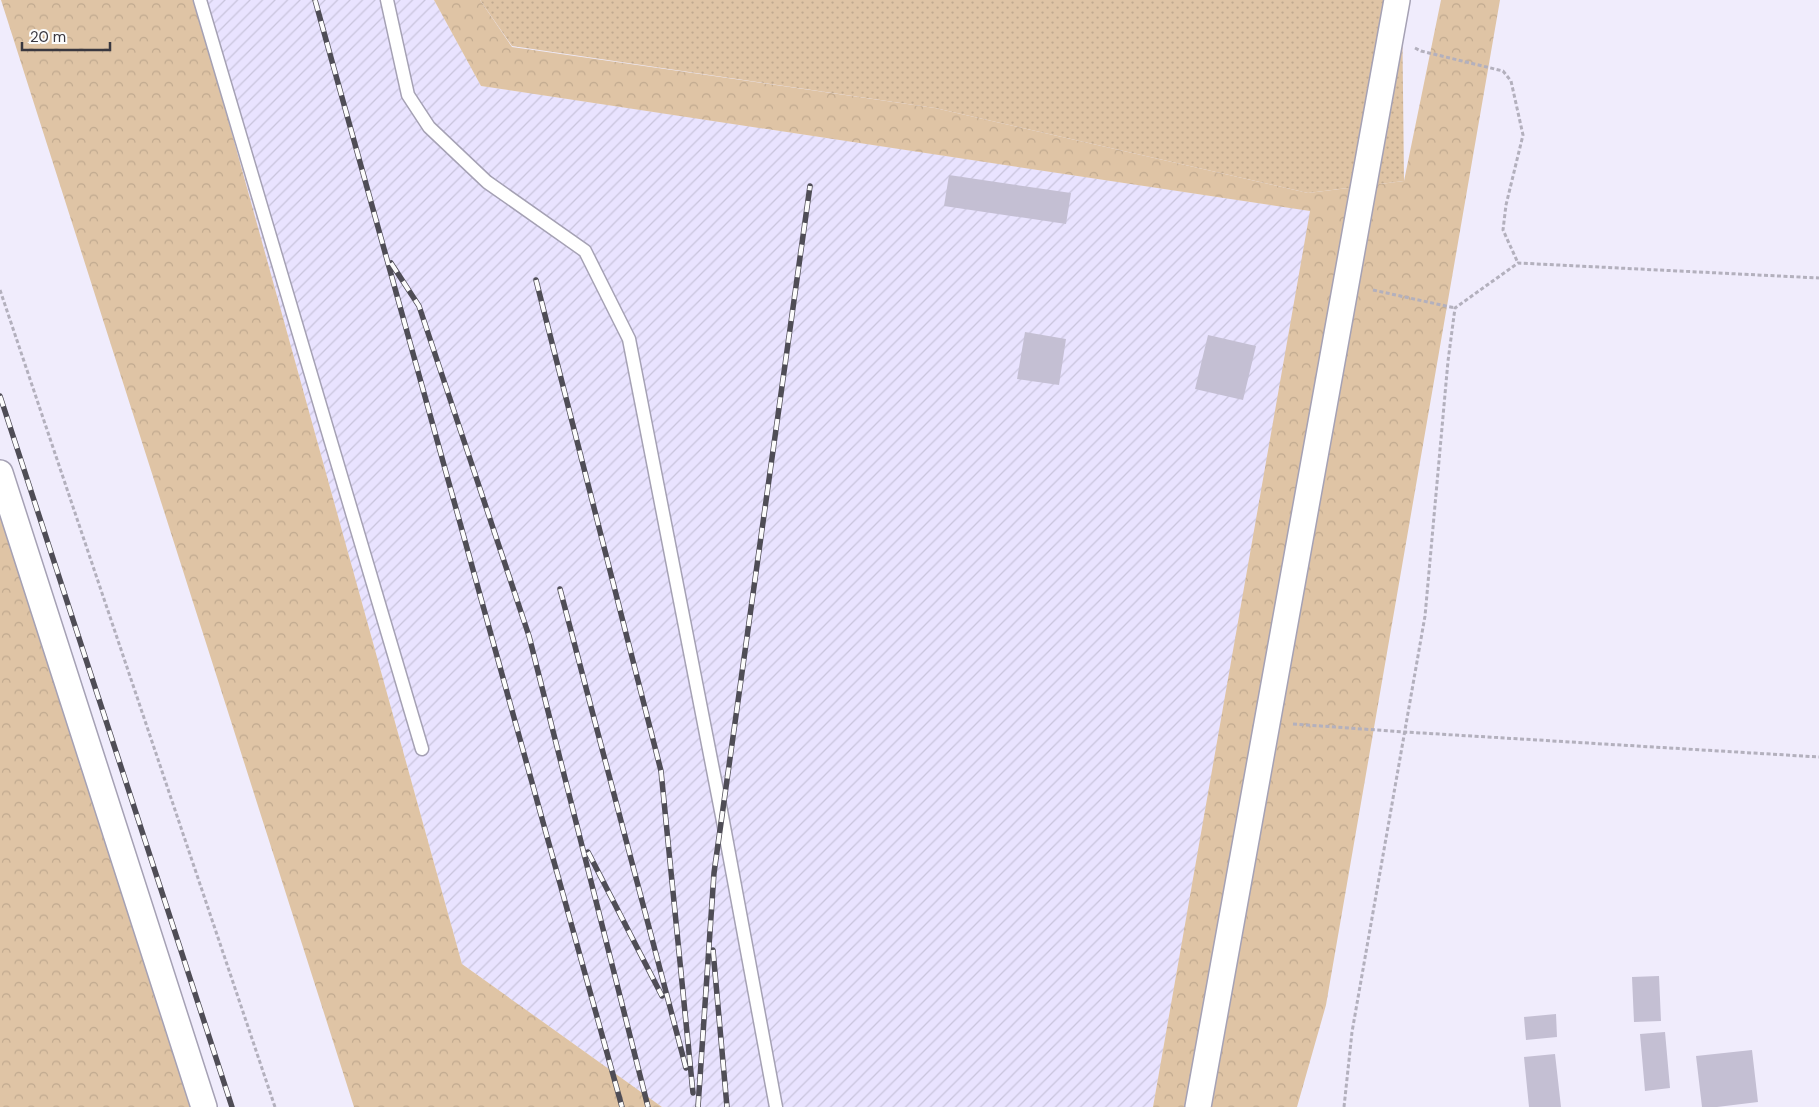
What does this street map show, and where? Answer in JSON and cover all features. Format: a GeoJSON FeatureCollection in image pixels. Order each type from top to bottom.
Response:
{"type":"FeatureCollection","features":[{"type":"Feature","properties":{"kind":"street"},"geometry":{"type":"LineString","coordinates":[[1198,1107],[1397,0]]}},
{"type":"Feature","properties":{"kind":"street"},"geometry":{"type":"LineString","coordinates":[[0,473],[204,1107]]}},
{"type":"Feature","properties":{"kind":"lane"},"geometry":{"type":"LineString","coordinates":[[200,0],[422,749]]}},
{"type":"Feature","properties":{"kind":"lane"},"geometry":{"type":"LineString","coordinates":[[387,0],[408,95],[429,128],[487,182],[585,250],[629,339],[724,825],[776,1107]]}},
{"type":"Feature","properties":{"kind":"path"},"geometry":{"type":"LineString","coordinates":[[1391,33],[1421,51],[1503,71],[1511,81],[1523,135],[1506,206],[1503,230],[1518,263]]}},
{"type":"Feature","properties":{"kind":"path"},"geometry":{"type":"LineString","coordinates":[[1344,1107],[1352,1032],[1426,616],[1448,361],[1456,308],[1518,263],[1819,278]]}},
{"type":"Feature","properties":{"kind":"path"},"geometry":{"type":"LineString","coordinates":[[1346,285],[1456,308]]}},
{"type":"Feature","properties":{"kind":"path"},"geometry":{"type":"LineString","coordinates":[[0,290],[275,1107]]}},
{"type":"Feature","properties":{"kind":"path"},"geometry":{"type":"LineString","coordinates":[[1268,722],[1819,757]]}},
{"type":"Feature","properties":{"kind":"shaded area"},"geometry":{"type":"Polygon","coordinates":[[[195,0],[434,0],[481,86],[1311,211],[1153,1107],[662,1107],[462,964],[195,0]]]}},
{"type":"Feature","properties":{"kind":"green space"},"geometry":{"type":"Polygon","coordinates":[[[1,0],[195,0],[462,964],[662,1107],[354,1107],[1,0]]]}},
{"type":"Feature","properties":{"kind":"green space"},"geometry":{"type":"Polygon","coordinates":[[[434,0],[480,0],[512,47],[935,108],[1308,193],[1404,181],[1441,0],[1500,0],[1326,1005],[1297,1107],[1153,1107],[1310,211],[481,86],[434,0]]]}},
{"type":"Feature","properties":{"kind":"green space"},"geometry":{"type":"Polygon","coordinates":[[[480,0],[1402,0],[1404,181],[1308,193],[935,108],[512,46],[480,0]]]}},
{"type":"Feature","properties":{"kind":"green space"},"geometry":{"type":"Polygon","coordinates":[[[0,480],[200,1107],[0,1107],[0,480]]]}},
{"type":"Feature","properties":{"kind":"building"},"geometry":{"type":"Polygon","coordinates":[[[949,175],[1071,193],[1066,224],[944,206],[949,175]]]}},
{"type":"Feature","properties":{"kind":"building"},"geometry":{"type":"Polygon","coordinates":[[[1025,332],[1066,339],[1059,385],[1017,379],[1025,332]]]}},
{"type":"Feature","properties":{"kind":"building"},"geometry":{"type":"Polygon","coordinates":[[[1208,335],[1256,346],[1243,400],[1195,389],[1208,335]]]}},
{"type":"Feature","properties":{"kind":"building"},"geometry":{"type":"Polygon","coordinates":[[[1659,976],[1661,1021],[1634,1022],[1632,977],[1659,976]]]}},
{"type":"Feature","properties":{"kind":"building"},"geometry":{"type":"Polygon","coordinates":[[[1556,1014],[1557,1037],[1526,1040],[1524,1017],[1556,1014]]]}},
{"type":"Feature","properties":{"kind":"building"},"geometry":{"type":"Polygon","coordinates":[[[1665,1032],[1670,1088],[1645,1091],[1640,1034],[1665,1032]]]}},
{"type":"Feature","properties":{"kind":"building"},"geometry":{"type":"Polygon","coordinates":[[[1752,1050],[1758,1102],[1702,1107],[1696,1056],[1752,1050]]]}},
{"type":"Feature","properties":{"kind":"building"},"geometry":{"type":"Polygon","coordinates":[[[1555,1054],[1561,1107],[1529,1107],[1524,1057],[1555,1054]]]}},
{"type":"Feature","properties":{"kind":"railway"},"geometry":{"type":"LineString","coordinates":[[315,0],[622,1107]]}},
{"type":"Feature","properties":{"kind":"railway"},"geometry":{"type":"LineString","coordinates":[[698,1107],[714,873],[810,186]]}},
{"type":"Feature","properties":{"kind":"railway"},"geometry":{"type":"LineString","coordinates":[[391,263],[419,306],[529,636],[648,1107]]}},
{"type":"Feature","properties":{"kind":"railway"},"geometry":{"type":"LineString","coordinates":[[536,280],[661,771],[693,1093]]}},
{"type":"Feature","properties":{"kind":"railway"},"geometry":{"type":"LineString","coordinates":[[0,396],[232,1107]]}},
{"type":"Feature","properties":{"kind":"railway"},"geometry":{"type":"LineString","coordinates":[[560,589],[686,1068]]}},
{"type":"Feature","properties":{"kind":"railway"},"geometry":{"type":"LineString","coordinates":[[588,852],[662,996]]}},
{"type":"Feature","properties":{"kind":"railway"},"geometry":{"type":"LineString","coordinates":[[713,950],[727,1107]]}}]}
